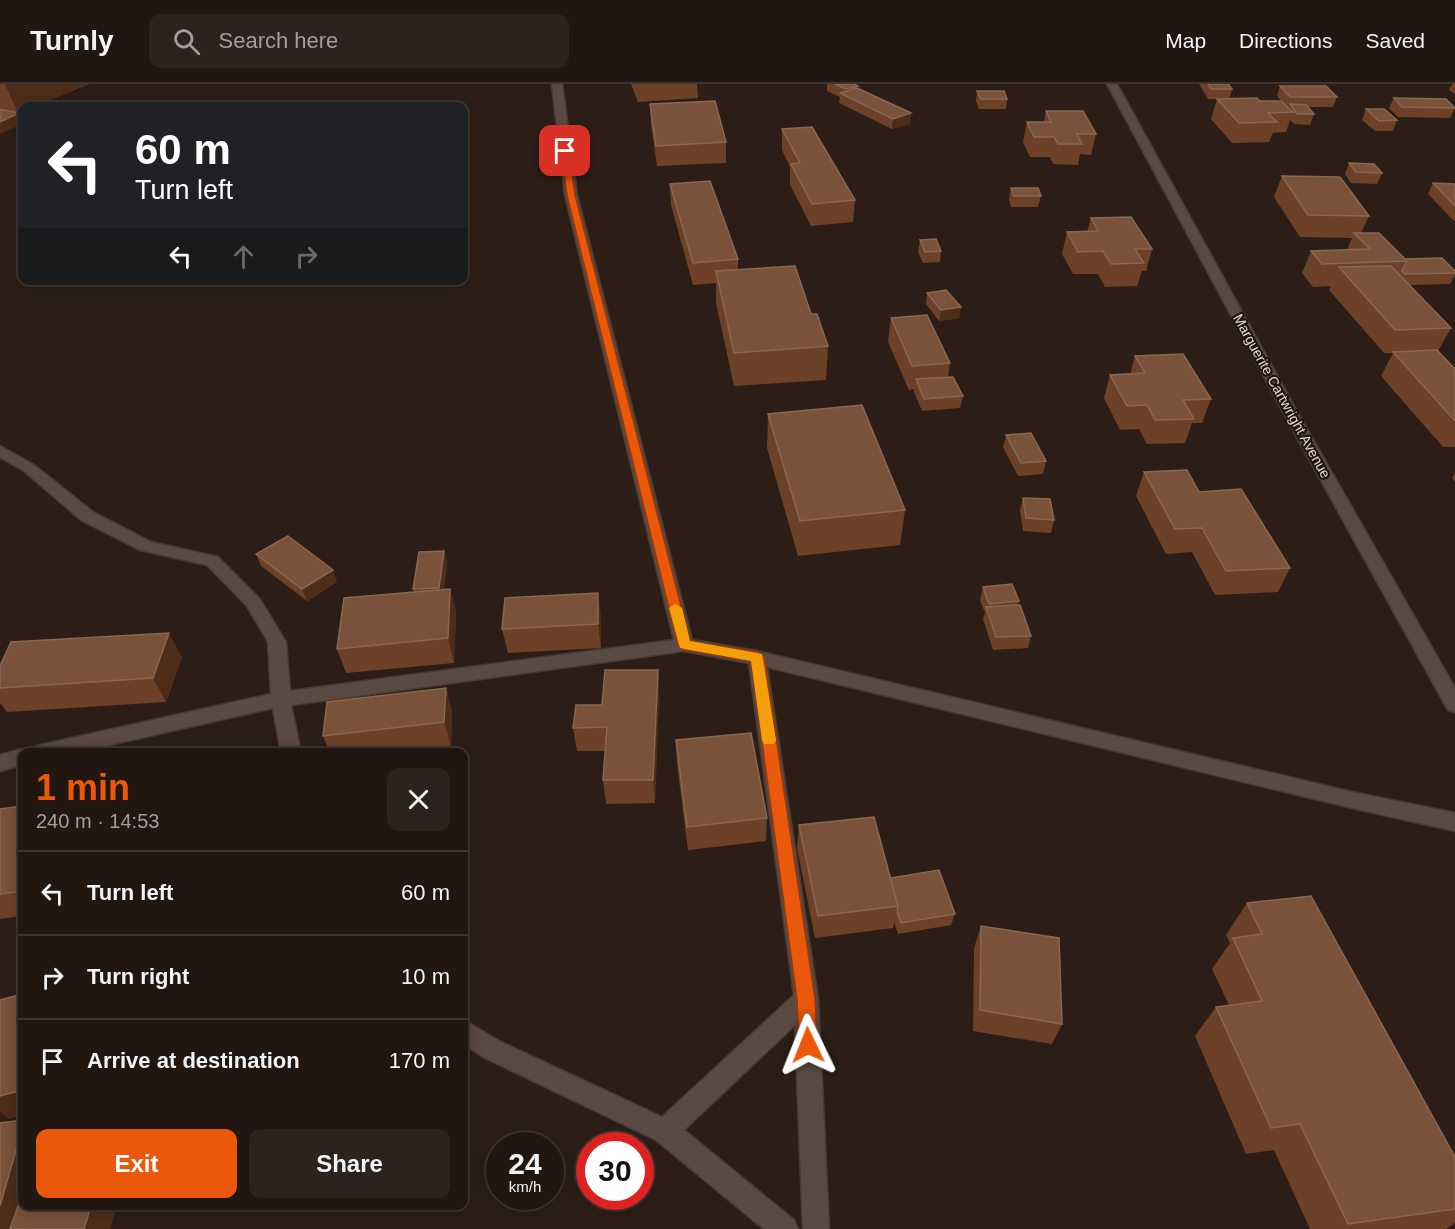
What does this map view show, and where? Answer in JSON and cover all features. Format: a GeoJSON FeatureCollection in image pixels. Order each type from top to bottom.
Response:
{"type":"FeatureCollection","features":[{"type":"Feature","properties":{"kind":"street"},"geometry":{"type":"LineString","coordinates":[[557,84],[571,195],[684,645]]}},
{"type":"Feature","properties":{"kind":"street","name":"Marguerite Cartwright Avenue"},"geometry":{"type":"LineString","coordinates":[[1112,84],[1284,401],[1455,705]]}},
{"type":"Feature","properties":{"kind":"street"},"geometry":{"type":"LineString","coordinates":[[0,451],[29,468],[87,516],[146,546],[212,561],[253,602],[278,642],[281,699],[290,748]]}},
{"type":"Feature","properties":{"kind":"street"},"geometry":{"type":"LineString","coordinates":[[62,748],[281,699],[684,645],[758,657],[1352,800],[1455,822]]}},
{"type":"Feature","properties":{"kind":"street"},"geometry":{"type":"LineString","coordinates":[[758,657],[806,999],[816,1229]]}},
{"type":"Feature","properties":{"kind":"street"},"geometry":{"type":"LineString","coordinates":[[0,763],[18,758]]}},
{"type":"Feature","properties":{"kind":"street"},"geometry":{"type":"LineString","coordinates":[[665,1131],[806,999]]}},
{"type":"Feature","properties":{"kind":"street"},"geometry":{"type":"LineString","coordinates":[[468,1034],[491,1049],[665,1131],[785,1229]]}},
{"type":"Feature","properties":{"kind":"building"},"geometry":{"type":"Polygon","coordinates":[[[835,84],[854,84],[858,86],[846,89],[835,84]]]}},
{"type":"Feature","properties":{"kind":"building"},"geometry":{"type":"Polygon","coordinates":[[[1208,84],[1228,84],[1232,89],[1211,89],[1208,84]]]}},
{"type":"Feature","properties":{"kind":"building"},"geometry":{"type":"Polygon","coordinates":[[[1280,86],[1326,86],[1337,97],[1290,97],[1280,86]]]}},
{"type":"Feature","properties":{"kind":"building"},"geometry":{"type":"Polygon","coordinates":[[[857,88],[911,113],[893,119],[840,93],[857,88]]]}},
{"type":"Feature","properties":{"kind":"building"},"geometry":{"type":"Polygon","coordinates":[[[977,91],[1004,91],[1007,99],[981,99],[977,91]]]}},
{"type":"Feature","properties":{"kind":"building"},"geometry":{"type":"Polygon","coordinates":[[[1257,98],[1260,101],[1281,101],[1293,112],[1268,113],[1277,122],[1239,123],[1217,99],[1257,98]]]}},
{"type":"Feature","properties":{"kind":"building"},"geometry":{"type":"Polygon","coordinates":[[[1394,98],[1446,99],[1455,108],[1402,107],[1394,98]]]}},
{"type":"Feature","properties":{"kind":"building"},"geometry":{"type":"Polygon","coordinates":[[[715,101],[726,142],[656,146],[650,104],[715,101]]]}},
{"type":"Feature","properties":{"kind":"building"},"geometry":{"type":"Polygon","coordinates":[[[1290,104],[1306,105],[1314,114],[1297,114],[1290,104]]]}},
{"type":"Feature","properties":{"kind":"building"},"geometry":{"type":"Polygon","coordinates":[[[0,109],[18,113],[18,113],[0,122],[0,109]]]}},
{"type":"Feature","properties":{"kind":"building"},"geometry":{"type":"Polygon","coordinates":[[[1366,109],[1384,109],[1397,120],[1379,121],[1366,109]]]}},
{"type":"Feature","properties":{"kind":"building"},"geometry":{"type":"Polygon","coordinates":[[[1046,111],[1083,111],[1096,134],[1077,134],[1082,144],[1058,144],[1054,137],[1034,137],[1027,122],[1051,122],[1046,111]]]}},
{"type":"Feature","properties":{"kind":"building"},"geometry":{"type":"Polygon","coordinates":[[[812,127],[855,200],[812,204],[791,164],[800,163],[782,129],[812,127]]]}},
{"type":"Feature","properties":{"kind":"building"},"geometry":{"type":"Polygon","coordinates":[[[1349,163],[1374,164],[1382,173],[1356,172],[1349,163]]]}},
{"type":"Feature","properties":{"kind":"building"},"geometry":{"type":"Polygon","coordinates":[[[1282,176],[1340,177],[1369,216],[1308,215],[1282,176]]]}},
{"type":"Feature","properties":{"kind":"building"},"geometry":{"type":"Polygon","coordinates":[[[710,181],[738,259],[693,263],[670,184],[710,181]]]}},
{"type":"Feature","properties":{"kind":"building"},"geometry":{"type":"Polygon","coordinates":[[[1433,183],[1455,184],[1455,206],[1433,183]]]}},
{"type":"Feature","properties":{"kind":"building"},"geometry":{"type":"Polygon","coordinates":[[[1011,188],[1038,188],[1041,196],[1014,196],[1011,188]]]}},
{"type":"Feature","properties":{"kind":"building"},"geometry":{"type":"Polygon","coordinates":[[[1131,217],[1152,249],[1135,249],[1144,263],[1111,264],[1103,251],[1078,252],[1067,232],[1098,231],[1091,218],[1131,217]]]}},
{"type":"Feature","properties":{"kind":"building"},"geometry":{"type":"Polygon","coordinates":[[[1354,233],[1379,233],[1407,261],[1322,264],[1311,251],[1370,249],[1354,233]]]}},
{"type":"Feature","properties":{"kind":"building"},"geometry":{"type":"Polygon","coordinates":[[[936,239],[941,251],[925,252],[920,240],[936,239]]]}},
{"type":"Feature","properties":{"kind":"building"},"geometry":{"type":"Polygon","coordinates":[[[1442,258],[1455,273],[1405,274],[1402,271],[1407,261],[1405,259],[1442,258]]]}},
{"type":"Feature","properties":{"kind":"building"},"geometry":{"type":"Polygon","coordinates":[[[795,266],[811,314],[817,314],[828,346],[734,353],[716,271],[795,266]]]}},
{"type":"Feature","properties":{"kind":"building"},"geometry":{"type":"Polygon","coordinates":[[[1391,266],[1451,328],[1395,330],[1339,267],[1391,266]]]}},
{"type":"Feature","properties":{"kind":"building"},"geometry":{"type":"Polygon","coordinates":[[[946,290],[961,307],[941,310],[927,293],[946,290]]]}},
{"type":"Feature","properties":{"kind":"building"},"geometry":{"type":"Polygon","coordinates":[[[927,315],[950,363],[912,366],[891,318],[927,315]]]}},
{"type":"Feature","properties":{"kind":"building"},"geometry":{"type":"Polygon","coordinates":[[[1437,350],[1455,369],[1455,421],[1393,352],[1437,350]]]}},
{"type":"Feature","properties":{"kind":"building"},"geometry":{"type":"Polygon","coordinates":[[[1183,354],[1211,399],[1183,400],[1194,419],[1155,420],[1147,405],[1127,406],[1110,375],[1145,373],[1135,356],[1183,354]]]}},
{"type":"Feature","properties":{"kind":"building"},"geometry":{"type":"Polygon","coordinates":[[[953,377],[963,396],[924,399],[916,379],[953,377]]]}},
{"type":"Feature","properties":{"kind":"building"},"geometry":{"type":"Polygon","coordinates":[[[862,405],[905,510],[800,521],[768,414],[862,405]]]}},
{"type":"Feature","properties":{"kind":"building"},"geometry":{"type":"Polygon","coordinates":[[[1031,433],[1046,461],[1021,463],[1006,435],[1031,433]]]}},
{"type":"Feature","properties":{"kind":"building"},"geometry":{"type":"Polygon","coordinates":[[[1187,470],[1199,492],[1241,489],[1290,568],[1226,571],[1202,528],[1175,529],[1144,472],[1187,470]]]}},
{"type":"Feature","properties":{"kind":"building"},"geometry":{"type":"Polygon","coordinates":[[[1023,498],[1050,499],[1054,520],[1026,518],[1023,498]]]}},
{"type":"Feature","properties":{"kind":"building"},"geometry":{"type":"Polygon","coordinates":[[[288,536],[333,570],[302,589],[256,554],[288,536]]]}},
{"type":"Feature","properties":{"kind":"building"},"geometry":{"type":"Polygon","coordinates":[[[444,551],[439,588],[413,589],[419,552],[444,551]]]}},
{"type":"Feature","properties":{"kind":"building"},"geometry":{"type":"Polygon","coordinates":[[[1012,584],[1019,601],[989,604],[983,587],[1012,584]]]}},
{"type":"Feature","properties":{"kind":"building"},"geometry":{"type":"Polygon","coordinates":[[[450,589],[448,638],[337,649],[344,598],[450,589]]]}},
{"type":"Feature","properties":{"kind":"building"},"geometry":{"type":"Polygon","coordinates":[[[598,593],[598,624],[502,629],[505,598],[598,593]]]}},
{"type":"Feature","properties":{"kind":"building"},"geometry":{"type":"Polygon","coordinates":[[[1020,605],[1031,636],[996,637],[986,607],[1020,605]]]}},
{"type":"Feature","properties":{"kind":"building"},"geometry":{"type":"Polygon","coordinates":[[[169,633],[153,678],[0,688],[0,666],[11,642],[169,633]]]}},
{"type":"Feature","properties":{"kind":"building"},"geometry":{"type":"Polygon","coordinates":[[[605,670],[658,670],[653,780],[603,780],[607,727],[573,728],[576,705],[602,705],[605,670]]]}},
{"type":"Feature","properties":{"kind":"building"},"geometry":{"type":"Polygon","coordinates":[[[446,688],[444,722],[323,736],[327,702],[446,688]]]}},
{"type":"Feature","properties":{"kind":"building"},"geometry":{"type":"Polygon","coordinates":[[[751,733],[767,818],[687,827],[676,740],[751,733]]]}},
{"type":"Feature","properties":{"kind":"building"},"geometry":{"type":"Polygon","coordinates":[[[18,807],[18,892],[0,894],[0,809],[18,807]]]}},
{"type":"Feature","properties":{"kind":"building"},"geometry":{"type":"Polygon","coordinates":[[[874,817],[898,906],[818,916],[799,825],[874,817]]]}},
{"type":"Feature","properties":{"kind":"building"},"geometry":{"type":"Polygon","coordinates":[[[939,870],[955,914],[901,923],[890,878],[939,870]]]}},
{"type":"Feature","properties":{"kind":"building"},"geometry":{"type":"Polygon","coordinates":[[[1311,896],[1455,1157],[1455,1209],[1348,1224],[1300,1124],[1271,1128],[1216,1007],[1262,1001],[1233,938],[1262,934],[1247,903],[1311,896]]]}},
{"type":"Feature","properties":{"kind":"building"},"geometry":{"type":"Polygon","coordinates":[[[981,926],[1059,938],[1062,1024],[980,1010],[981,926]]]}},
{"type":"Feature","properties":{"kind":"building"},"geometry":{"type":"Polygon","coordinates":[[[18,995],[18,1091],[0,1096],[0,1000],[18,995]]]}},
{"type":"Feature","properties":{"kind":"building"},"geometry":{"type":"Polygon","coordinates":[[[18,1121],[18,1143],[0,1206],[0,1123],[18,1121]]]}},
{"type":"Feature","properties":{"kind":"building"},"geometry":{"type":"Polygon","coordinates":[[[18,1206],[18,1210],[90,1210],[84,1229],[10,1229],[18,1206]]]}},
{"type":"Feature","properties":{"kind":"slow traffic"},"geometry":{"type":"LineString","coordinates":[[675,608],[684,645],[758,657],[769,740]]}},
{"type":"Feature","properties":{"kind":"route"},"geometry":{"type":"LineString","coordinates":[[565,151],[571,195],[684,645],[758,657],[806,999],[808,1045]]}}]}
